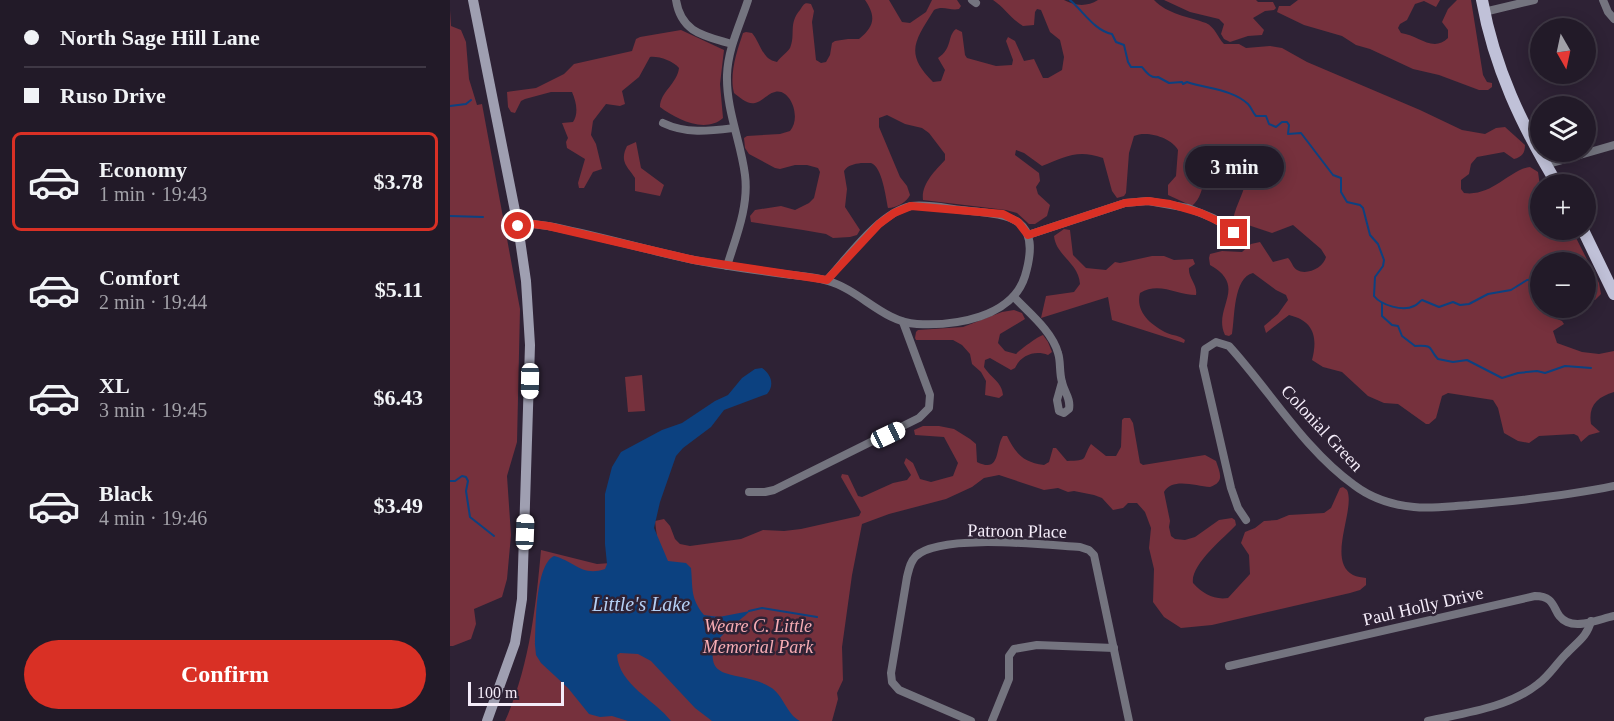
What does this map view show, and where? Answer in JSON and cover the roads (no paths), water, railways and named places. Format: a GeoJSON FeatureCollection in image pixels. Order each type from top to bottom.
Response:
{"type":"FeatureCollection","features":[{"type":"Feature","properties":{"kind":"main road"},"geometry":{"type":"LineString","coordinates":[[473,0],[518,226],[526,281],[530,345],[524,576],[515,643],[488,721]]}},
{"type":"Feature","properties":{"kind":"main road"},"geometry":{"type":"LineString","coordinates":[[1483,6],[1492,44],[1508,89],[1551,174]]}},
{"type":"Feature","properties":{"kind":"main road"},"geometry":{"type":"LineString","coordinates":[[1588,240],[1614,294]]}},
{"type":"Feature","properties":{"kind":"street"},"geometry":{"type":"LineString","coordinates":[[676,0],[681,18],[688,26],[698,33],[732,44]]}},
{"type":"Feature","properties":{"kind":"street"},"geometry":{"type":"LineString","coordinates":[[727,266],[746,197],[744,170],[734,128],[727,77],[732,44],[748,0]]}},
{"type":"Feature","properties":{"kind":"street"},"geometry":{"type":"LineString","coordinates":[[1483,6],[1534,0]]}},
{"type":"Feature","properties":{"kind":"street"},"geometry":{"type":"LineString","coordinates":[[1603,0],[1614,19]]}},
{"type":"Feature","properties":{"kind":"street"},"geometry":{"type":"LineString","coordinates":[[663,123],[677,129],[693,131],[734,128]]}},
{"type":"Feature","properties":{"kind":"street"},"geometry":{"type":"LineString","coordinates":[[1545,165],[1614,145]]}},
{"type":"Feature","properties":{"kind":"street"},"geometry":{"type":"LineString","coordinates":[[1028,235],[1125,203],[1148,201],[1188,208],[1213,218],[1231,229],[1238,239]]}},
{"type":"Feature","properties":{"kind":"street"},"geometry":{"type":"LineString","coordinates":[[518,226],[535,224],[556,227],[616,243],[727,266],[827,280],[896,319],[931,325],[958,322],[995,309],[1014,297],[1023,281],[1026,269],[1030,247],[1028,235],[1018,222],[1003,214],[911,206],[894,213],[879,224],[827,280]]}},
{"type":"Feature","properties":{"kind":"street"},"geometry":{"type":"LineString","coordinates":[[1014,297],[1040,324],[1055,346],[1062,382]]}},
{"type":"Feature","properties":{"kind":"street"},"geometry":{"type":"LineString","coordinates":[[748,492],[774,490],[900,429],[927,412],[931,402],[930,395],[903,322]]}},
{"type":"Feature","properties":{"kind":"street","name":"Colonial Green"},"geometry":{"type":"LineString","coordinates":[[1246,520],[1237,507],[1204,371],[1204,349],[1216,342],[1229,346],[1308,441],[1342,476],[1363,491],[1388,502],[1412,507],[1441,507],[1546,497],[1614,486]]}},
{"type":"Feature","properties":{"kind":"street","name":"Patroon Place"},"geometry":{"type":"LineString","coordinates":[[971,721],[902,692],[892,682],[891,673],[909,570],[914,558],[920,553],[942,547],[980,543],[1086,548],[1092,552],[1096,561],[1129,721]]}},
{"type":"Feature","properties":{"kind":"street","name":"Paul Holly Drive"},"geometry":{"type":"LineString","coordinates":[[1229,666],[1535,596],[1551,601],[1567,622],[1578,624],[1614,616]]}},
{"type":"Feature","properties":{"kind":"street"},"geometry":{"type":"LineString","coordinates":[[1428,721],[1487,707],[1529,690],[1546,678],[1564,655],[1584,638],[1591,621]]}},
{"type":"Feature","properties":{"kind":"street"},"geometry":{"type":"LineString","coordinates":[[992,721],[1009,679],[1010,655],[1017,648],[1045,645],[1114,648]]}},
{"type":"Feature","properties":{"kind":"water","name":"Little's Lake"},"geometry":{"type":"Polygon","coordinates":[[[762,368],[768,373],[771,380],[769,391],[767,394],[724,410],[711,427],[676,456],[660,502],[654,528],[668,561],[686,563],[691,568],[694,598],[704,615],[719,617],[750,611],[725,632],[715,645],[713,660],[716,667],[725,673],[753,680],[775,690],[791,714],[800,721],[712,721],[695,708],[651,661],[638,654],[620,653],[617,655],[619,666],[624,675],[671,721],[628,721],[612,716],[600,717],[589,714],[536,655],[536,611],[543,571],[554,556],[584,570],[605,569],[607,564],[605,494],[612,467],[621,452],[662,430],[682,423],[728,395],[742,378],[755,369],[762,368]]]}},
{"type":"Feature","properties":{"kind":"waterway"},"geometry":{"type":"LineString","coordinates":[[1070,0],[1095,25],[1112,34],[1116,42],[1124,45],[1131,67],[1142,67],[1151,76],[1169,83],[1187,82],[1235,95],[1248,104],[1256,116],[1266,116],[1269,124],[1276,127],[1282,122],[1287,122],[1288,134],[1301,133],[1333,175],[1341,178],[1341,192],[1347,202],[1363,208],[1370,235],[1378,244],[1384,260],[1383,266],[1375,277],[1374,296],[1377,299],[1392,307],[1404,308],[1415,306],[1422,300],[1439,307],[1453,302],[1460,305],[1469,304],[1488,294],[1511,290],[1530,280]]}},
{"type":"Feature","properties":{"kind":"waterway"},"geometry":{"type":"LineString","coordinates":[[450,106],[466,104],[471,100]]}},
{"type":"Feature","properties":{"kind":"waterway"},"geometry":{"type":"LineString","coordinates":[[450,216],[483,217]]}},
{"type":"Feature","properties":{"kind":"waterway"},"geometry":{"type":"LineString","coordinates":[[1382,303],[1382,316],[1392,325],[1398,326],[1402,336],[1415,346],[1429,347],[1438,359],[1453,362],[1467,360],[1502,378],[1518,373],[1537,371],[1545,373],[1565,366],[1591,368]]}},
{"type":"Feature","properties":{"kind":"waterway"},"geometry":{"type":"LineString","coordinates":[[450,481],[455,481],[462,476],[466,477],[470,517],[494,536]]}},
{"type":"Feature","properties":{"kind":"waterway"},"geometry":{"type":"LineString","coordinates":[[749,611],[762,608],[817,617]]}},
{"type":"Feature","properties":{"kind":"park label","name":"Weare C. Little Memorial Park"},"geometry":{"type":"Point","coordinates":[758,636]}}]}
